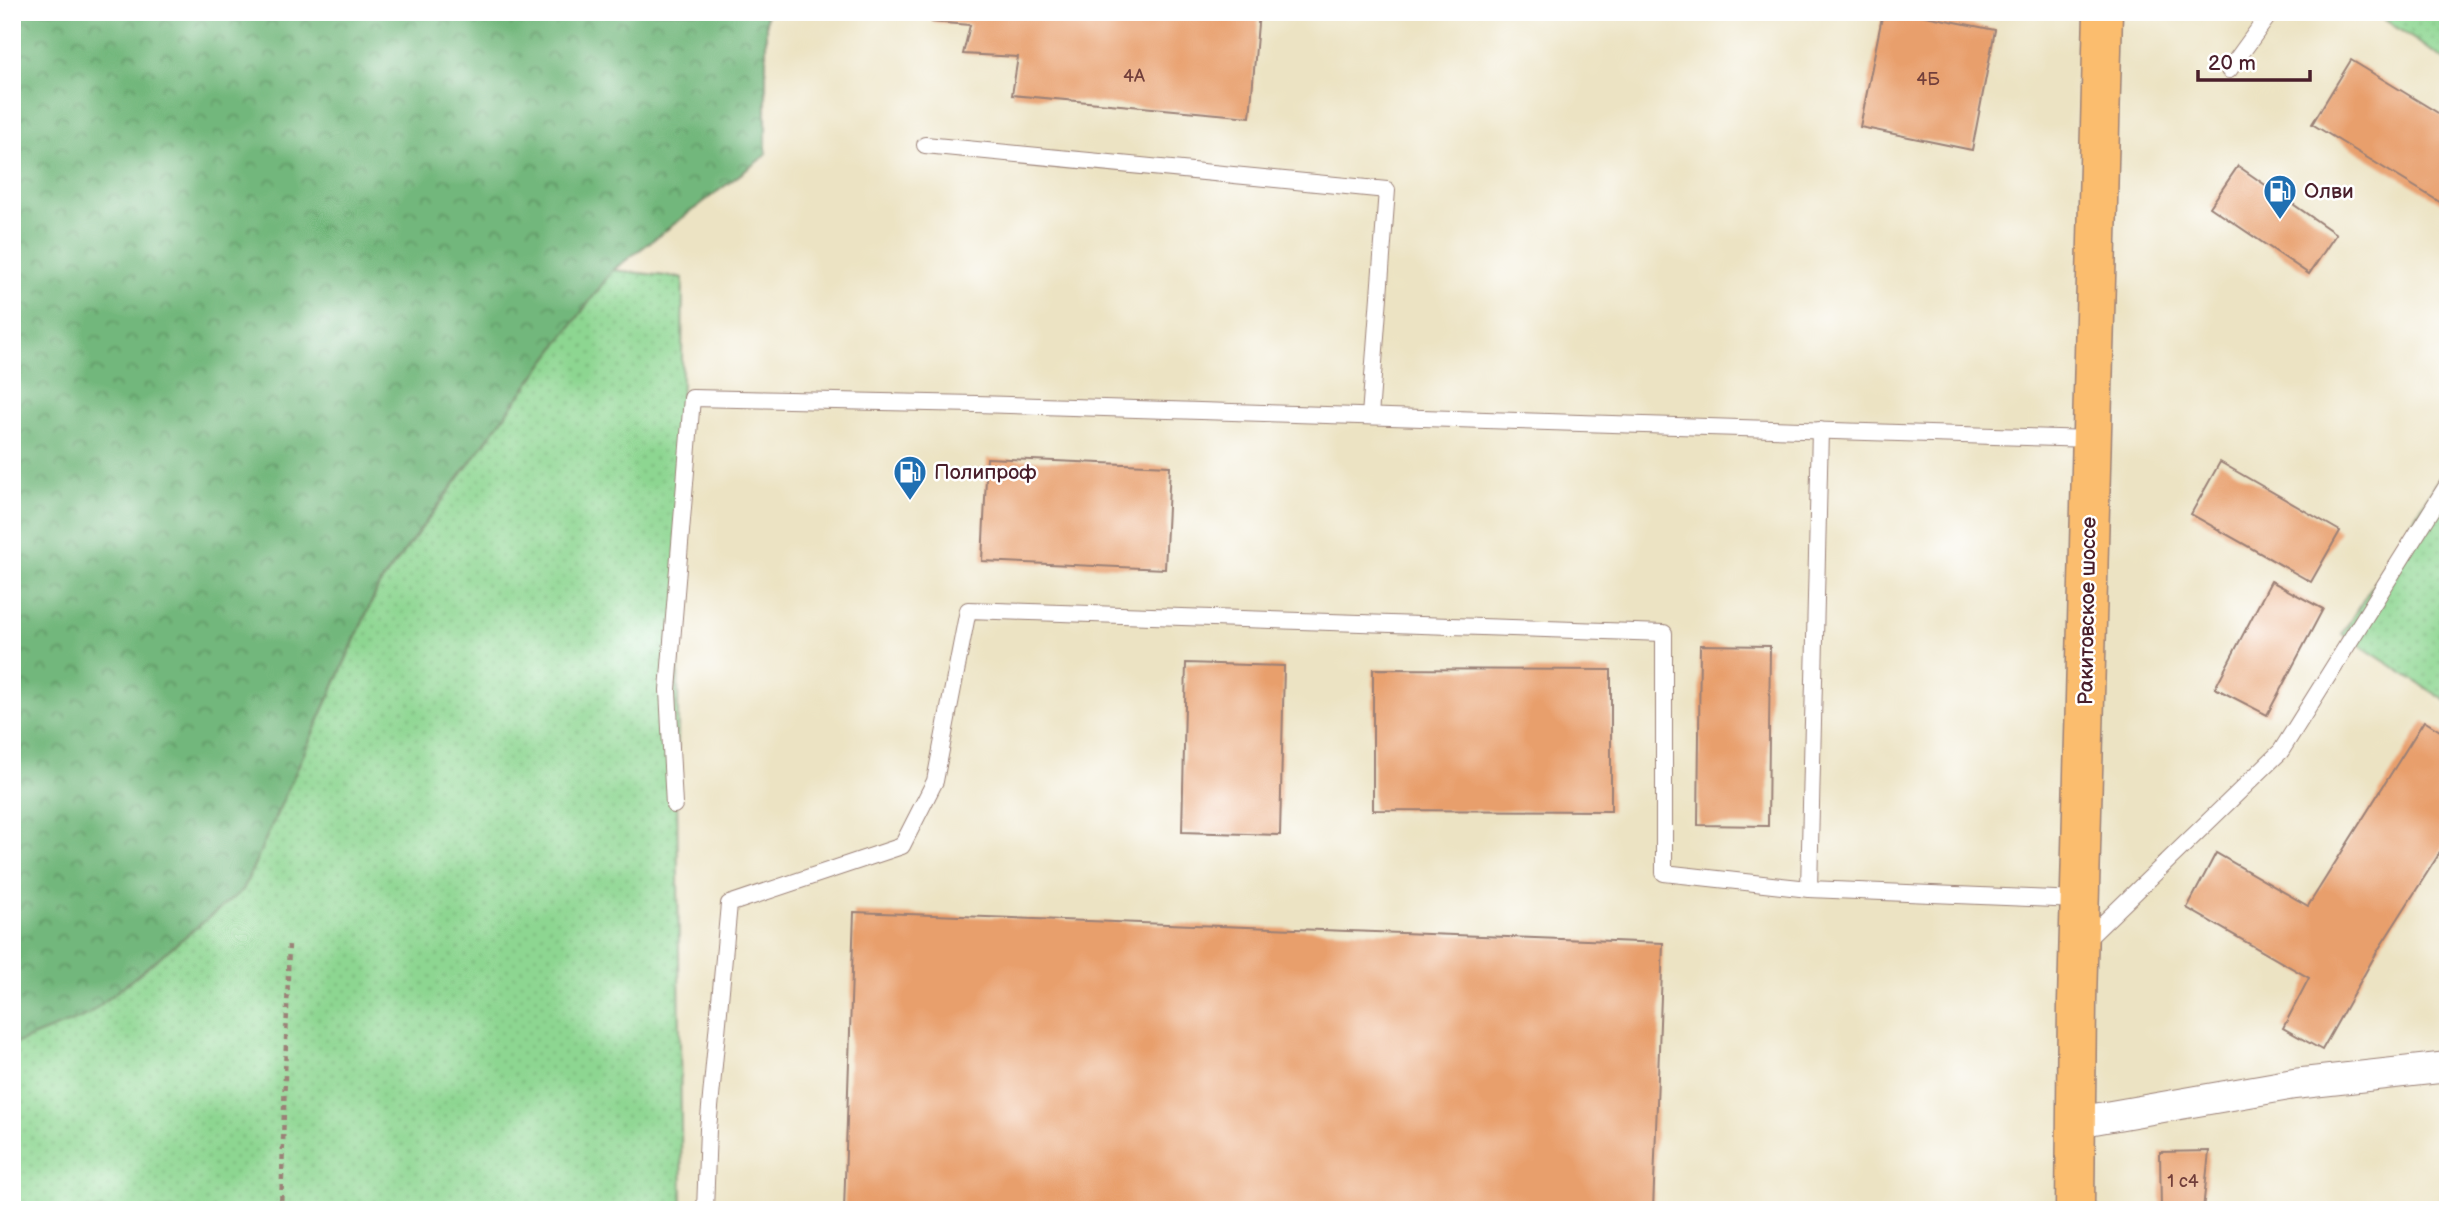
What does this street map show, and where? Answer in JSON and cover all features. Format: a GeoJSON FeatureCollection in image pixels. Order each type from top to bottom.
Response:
{"type":"FeatureCollection","features":[{"type":"Feature","properties":{"kind":"main road","name":"Ракитовское шоссе"},"geometry":{"type":"LineString","coordinates":[[2075,1210],[2078,948],[2103,12]]}},
{"type":"Feature","properties":{"kind":"street"},"geometry":{"type":"LineString","coordinates":[[2077,1122],[2294,1084],[2448,1067]]}},
{"type":"Feature","properties":{"kind":"lane"},"geometry":{"type":"LineString","coordinates":[[2229,70],[2271,12]]}},
{"type":"Feature","properties":{"kind":"lane"},"geometry":{"type":"LineString","coordinates":[[925,145],[1387,190],[1370,416]]}},
{"type":"Feature","properties":{"kind":"lane"},"geometry":{"type":"LineString","coordinates":[[674,805],[668,690],[692,398],[2091,439]]}},
{"type":"Feature","properties":{"kind":"lane"},"geometry":{"type":"LineString","coordinates":[[1809,889],[1820,430]]}},
{"type":"Feature","properties":{"kind":"lane"},"geometry":{"type":"LineString","coordinates":[[2078,948],[2281,751],[2448,484]]}},
{"type":"Feature","properties":{"kind":"lane"},"geometry":{"type":"LineString","coordinates":[[705,1210],[708,1129],[729,904],[902,846],[935,780],[968,610],[1664,633],[1664,873],[1809,889],[2080,900]]}},
{"type":"Feature","properties":{"kind":"path"},"geometry":{"type":"LineString","coordinates":[[281,1210],[289,942]]}},
{"type":"Feature","properties":{"kind":"green space"},"geometry":{"type":"Polygon","coordinates":[[[12,12],[766,12],[766,155],[613,270],[379,585],[243,890],[88,1015],[12,1045],[12,12]]]}},
{"type":"Feature","properties":{"kind":"green space"},"geometry":{"type":"Polygon","coordinates":[[[2373,12],[2448,12],[2448,62],[2373,12]]]}},
{"type":"Feature","properties":{"kind":"green space"},"geometry":{"type":"Polygon","coordinates":[[[613,270],[683,278],[677,791],[682,1210],[12,1210],[12,1045],[88,1015],[243,890],[379,586],[613,270]]]}},
{"type":"Feature","properties":{"kind":"green space"},"geometry":{"type":"Polygon","coordinates":[[[2448,464],[2448,702],[2342,634],[2448,464]]]}},
{"type":"Feature","properties":{"kind":"building"},"geometry":{"type":"Polygon","coordinates":[[[934,12],[1259,12],[1250,117],[1012,95],[1018,57],[963,54],[970,25],[932,22],[934,12]]]}},
{"type":"Feature","properties":{"kind":"building"},"geometry":{"type":"Polygon","coordinates":[[[1883,12],[1906,12],[1995,30],[1972,150],[1860,127],[1883,12]]]}},
{"type":"Feature","properties":{"kind":"building"},"geometry":{"type":"Polygon","coordinates":[[[2351,60],[2448,119],[2448,207],[2312,124],[2351,60]]]}},
{"type":"Feature","properties":{"kind":"building"},"geometry":{"type":"Polygon","coordinates":[[[2238,166],[2336,234],[2309,274],[2210,207],[2238,166]]]}},
{"type":"Feature","properties":{"kind":"building"},"geometry":{"type":"Polygon","coordinates":[[[987,458],[1170,466],[1165,569],[982,561],[987,458]]]}},
{"type":"Feature","properties":{"kind":"building"},"geometry":{"type":"Polygon","coordinates":[[[2220,462],[2340,531],[2311,582],[2191,514],[2220,462]]]}},
{"type":"Feature","properties":{"kind":"building"},"geometry":{"type":"Polygon","coordinates":[[[2271,581],[2323,609],[2267,715],[2215,688],[2271,581]]]}},
{"type":"Feature","properties":{"kind":"building"},"geometry":{"type":"Polygon","coordinates":[[[1700,645],[1770,646],[1768,826],[1698,825],[1700,645]]]}},
{"type":"Feature","properties":{"kind":"building"},"geometry":{"type":"Polygon","coordinates":[[[1186,663],[1284,666],[1280,835],[1182,832],[1186,663]]]}},
{"type":"Feature","properties":{"kind":"building"},"geometry":{"type":"Polygon","coordinates":[[[1373,669],[1611,670],[1611,811],[1373,810],[1373,669]]]}},
{"type":"Feature","properties":{"kind":"building"},"geometry":{"type":"Polygon","coordinates":[[[2424,721],[2448,736],[2448,840],[2378,950],[2322,1050],[2283,1028],[2309,978],[2187,908],[2216,853],[2308,906],[2424,721]]]}},
{"type":"Feature","properties":{"kind":"building"},"geometry":{"type":"Polygon","coordinates":[[[854,912],[1663,943],[1653,1210],[844,1210],[854,912]]]}},
{"type":"Feature","properties":{"kind":"building"},"geometry":{"type":"Polygon","coordinates":[[[2209,1151],[2203,1210],[2161,1210],[2160,1152],[2209,1151]]]}},
{"type":"Feature","properties":{"kind":"place","name":"Олви"},"geometry":{"type":"Point","coordinates":[2280,221]}},
{"type":"Feature","properties":{"kind":"place","name":"Полипроф"},"geometry":{"type":"Point","coordinates":[910,502]}}]}
